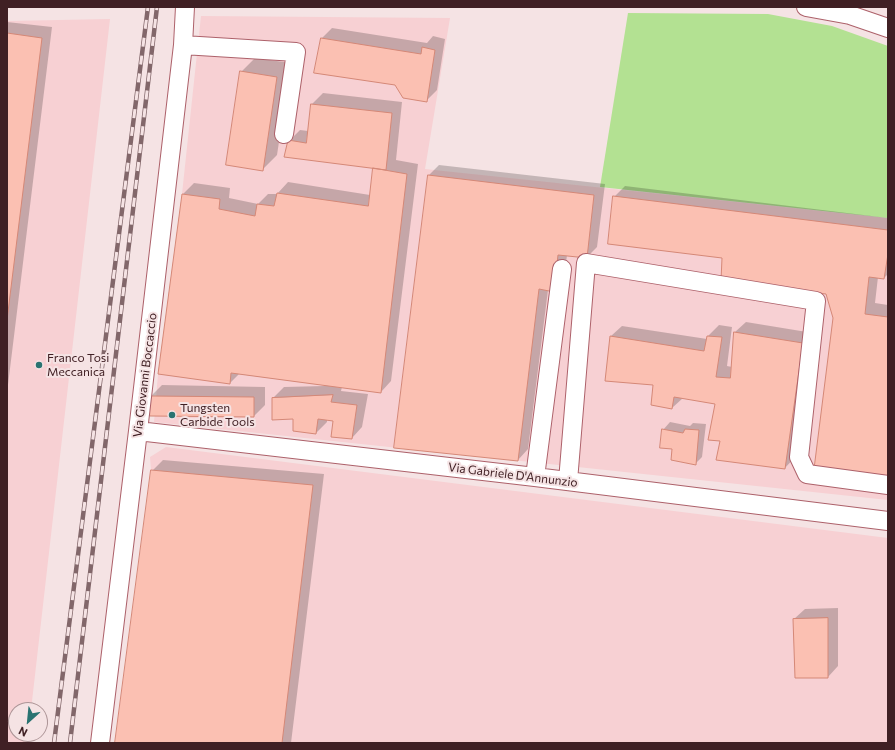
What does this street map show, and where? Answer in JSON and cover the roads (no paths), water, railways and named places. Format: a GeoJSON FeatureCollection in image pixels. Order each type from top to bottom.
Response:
{"type":"FeatureCollection","features":[{"type":"Feature","properties":{"kind":"street","name":"Via Giovanni Boccaccio"},"geometry":{"type":"LineString","coordinates":[[100,743],[183,45],[185,7]]}},
{"type":"Feature","properties":{"kind":"street"},"geometry":{"type":"LineString","coordinates":[[806,7],[850,15],[888,28]]}},
{"type":"Feature","properties":{"kind":"street"},"geometry":{"type":"LineString","coordinates":[[183,45],[296,52],[284,134]]}},
{"type":"Feature","properties":{"kind":"street"},"geometry":{"type":"LineString","coordinates":[[568,482],[586,263],[816,301],[799,457],[807,474],[888,485]]}},
{"type":"Feature","properties":{"kind":"street"},"geometry":{"type":"LineString","coordinates":[[535,477],[562,269]]}},
{"type":"Feature","properties":{"kind":"street","name":"Via Gabriele D'Annunzio"},"geometry":{"type":"LineString","coordinates":[[138,431],[535,477],[888,521]]}},
{"type":"Feature","properties":{"kind":"railway"},"geometry":{"type":"LineString","coordinates":[[54,743],[148,7]]}},
{"type":"Feature","properties":{"kind":"railway"},"geometry":{"type":"LineString","coordinates":[[70,743],[157,7]]}},
{"type":"Feature","properties":{"kind":"place","name":"Franco Tosi Meccanica"},"geometry":{"type":"Point","coordinates":[39,365]}},
{"type":"Feature","properties":{"kind":"place","name":"Tungsten Carbide Tools"},"geometry":{"type":"Point","coordinates":[172,415]}}]}
